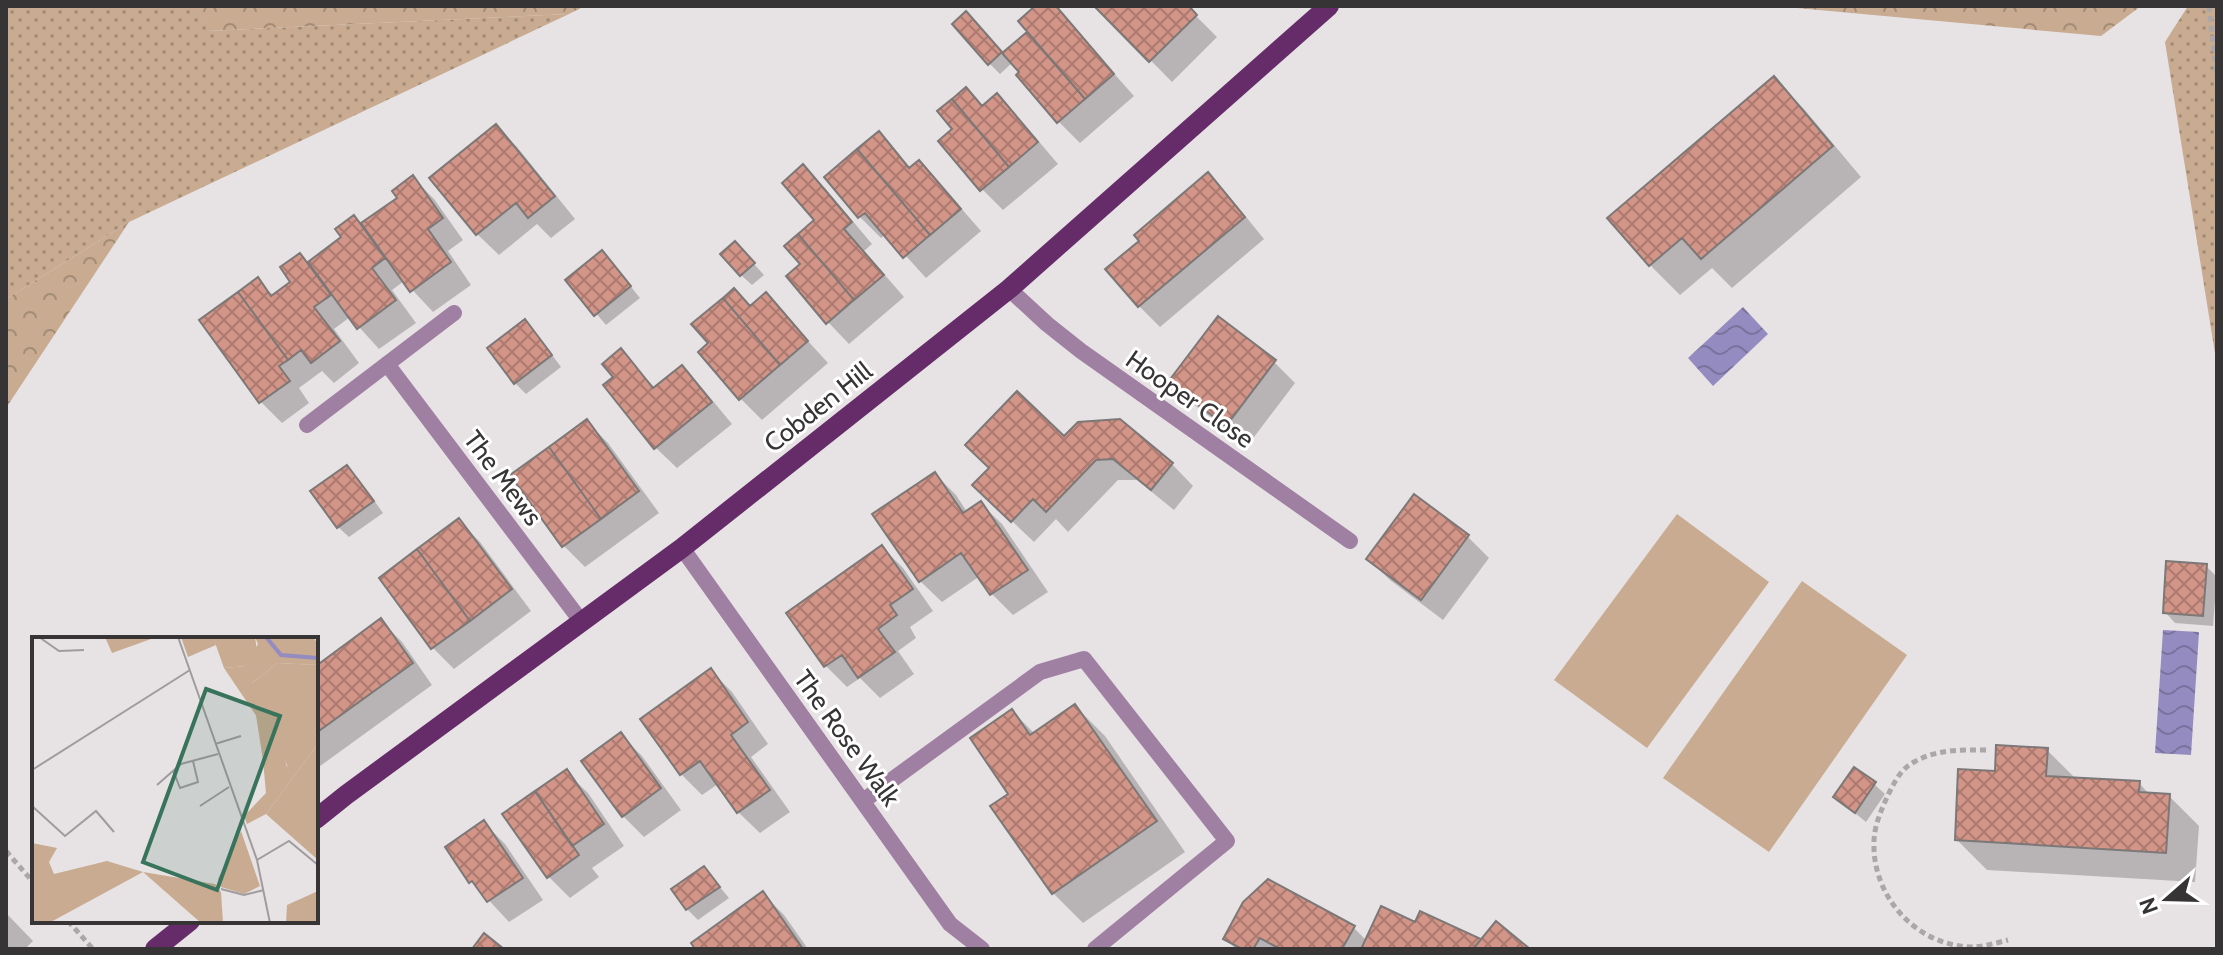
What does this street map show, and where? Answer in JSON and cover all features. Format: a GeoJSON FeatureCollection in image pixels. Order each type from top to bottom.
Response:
{"type":"FeatureCollection","features":[{"type":"Feature","properties":{"kind":"main road","name":"Cobden Hill"},"geometry":{"type":"LineString","coordinates":[[318,818],[682,548],[1009,289],[1329,6]]}},
{"type":"Feature","properties":{"kind":"main road"},"geometry":{"type":"LineString","coordinates":[[155,949],[188,923]]}},
{"type":"Feature","properties":{"kind":"street","name":"Hooper Close"},"geometry":{"type":"LineString","coordinates":[[1009,289],[1081,351],[1350,541]]}},
{"type":"Feature","properties":{"kind":"street"},"geometry":{"type":"LineString","coordinates":[[307,425],[454,313]]}},
{"type":"Feature","properties":{"kind":"street","name":"The Mews"},"geometry":{"type":"LineString","coordinates":[[387,364],[581,621]]}},
{"type":"Feature","properties":{"kind":"street","name":"The Rose Walk"},"geometry":{"type":"LineString","coordinates":[[682,548],[950,924],[982,949]]}},
{"type":"Feature","properties":{"kind":"street"},"geometry":{"type":"LineString","coordinates":[[863,801],[1040,672],[1084,659],[1227,841],[1095,949]]}},
{"type":"Feature","properties":{"kind":"path"},"geometry":{"type":"LineString","coordinates":[[2209,6],[2217,79]]}},
{"type":"Feature","properties":{"kind":"path"},"geometry":{"type":"LineString","coordinates":[[1986,750],[1940,751],[1914,762],[1899,773],[1883,805],[1874,839],[1876,868],[1887,896],[1907,922],[1934,939],[1961,947],[2008,940]]}},
{"type":"Feature","properties":{"kind":"path"},"geometry":{"type":"LineString","coordinates":[[6,851],[32,881]]}},
{"type":"Feature","properties":{"kind":"path"},"geometry":{"type":"LineString","coordinates":[[70,923],[93,949]]}},
{"type":"Feature","properties":{"kind":"green space"},"geometry":{"type":"Polygon","coordinates":[[[6,6],[201,6],[208,31],[569,14],[129,222],[6,299],[6,6]]]}},
{"type":"Feature","properties":{"kind":"green space"},"geometry":{"type":"Polygon","coordinates":[[[201,6],[585,6],[569,14],[207,31],[201,6]]]}},
{"type":"Feature","properties":{"kind":"green space"},"geometry":{"type":"Polygon","coordinates":[[[1776,6],[2141,6],[2101,36],[1776,6]]]}},
{"type":"Feature","properties":{"kind":"green space"},"geometry":{"type":"Polygon","coordinates":[[[2188,6],[2217,6],[2217,366],[2165,42],[2188,6]]]}},
{"type":"Feature","properties":{"kind":"green space"},"geometry":{"type":"Polygon","coordinates":[[[129,222],[6,408],[6,299],[129,222]]]}},
{"type":"Feature","properties":{"kind":"green space"},"geometry":{"type":"Polygon","coordinates":[[[1677,514],[1769,582],[1647,748],[1554,680],[1677,514]]]}},
{"type":"Feature","properties":{"kind":"green space"},"geometry":{"type":"Polygon","coordinates":[[[1802,581],[1907,655],[1769,852],[1663,778],[1802,581]]]}},
{"type":"Feature","properties":{"kind":"water"},"geometry":{"type":"Polygon","coordinates":[[[1743,307],[1768,334],[1713,386],[1688,358],[1743,307]]]}},
{"type":"Feature","properties":{"kind":"water"},"geometry":{"type":"Polygon","coordinates":[[[2163,630],[2199,632],[2191,755],[2155,753],[2163,630]]]}},
{"type":"Feature","properties":{"kind":"building"},"geometry":{"type":"Polygon","coordinates":[[[1035,6],[1056,6],[1114,74],[1085,99],[1018,21],[1035,6]]]}},
{"type":"Feature","properties":{"kind":"building"},"geometry":{"type":"Polygon","coordinates":[[[1094,6],[1189,6],[1197,15],[1149,62],[1094,6]]]}},
{"type":"Feature","properties":{"kind":"building"},"geometry":{"type":"Polygon","coordinates":[[[966,11],[1002,52],[988,65],[952,24],[966,11]]]}},
{"type":"Feature","properties":{"kind":"building"},"geometry":{"type":"Polygon","coordinates":[[[1027,32],[1085,99],[1057,123],[1016,75],[1019,72],[1002,53],[1027,32]]]}},
{"type":"Feature","properties":{"kind":"building"},"geometry":{"type":"Polygon","coordinates":[[[1774,76],[1833,146],[1701,259],[1682,238],[1649,266],[1607,218],[1774,76]]]}},
{"type":"Feature","properties":{"kind":"building"},"geometry":{"type":"Polygon","coordinates":[[[966,87],[982,106],[997,93],[1038,142],[1009,167],[952,99],[966,87]]]}},
{"type":"Feature","properties":{"kind":"building"},"geometry":{"type":"Polygon","coordinates":[[[952,99],[1009,167],[980,191],[938,141],[952,129],[937,111],[952,99]]]}},
{"type":"Feature","properties":{"kind":"building"},"geometry":{"type":"Polygon","coordinates":[[[496,124],[555,196],[528,218],[516,203],[476,235],[429,178],[496,124]]]}},
{"type":"Feature","properties":{"kind":"building"},"geometry":{"type":"Polygon","coordinates":[[[879,131],[909,168],[919,160],[961,209],[930,235],[857,149],[879,131]]]}},
{"type":"Feature","properties":{"kind":"building"},"geometry":{"type":"Polygon","coordinates":[[[857,149],[930,235],[903,258],[865,213],[858,218],[824,177],[857,149]]]}},
{"type":"Feature","properties":{"kind":"building"},"geometry":{"type":"Polygon","coordinates":[[[803,164],[852,222],[844,229],[884,275],[854,300],[798,234],[814,220],[782,183],[803,164]]]}},
{"type":"Feature","properties":{"kind":"building"},"geometry":{"type":"Polygon","coordinates":[[[1208,172],[1245,217],[1138,307],[1105,269],[1139,241],[1134,235],[1208,172]]]}},
{"type":"Feature","properties":{"kind":"building"},"geometry":{"type":"Polygon","coordinates":[[[413,175],[443,218],[428,229],[451,262],[410,292],[361,223],[397,198],[392,191],[413,175]]]}},
{"type":"Feature","properties":{"kind":"building"},"geometry":{"type":"Polygon","coordinates":[[[354,215],[385,258],[372,268],[396,300],[357,329],[308,262],[341,237],[335,229],[354,215]]]}},
{"type":"Feature","properties":{"kind":"building"},"geometry":{"type":"Polygon","coordinates":[[[798,234],[854,300],[826,324],[786,276],[800,264],[784,246],[798,234]]]}},
{"type":"Feature","properties":{"kind":"building"},"geometry":{"type":"Polygon","coordinates":[[[735,241],[755,263],[740,276],[720,254],[735,241]]]}},
{"type":"Feature","properties":{"kind":"building"},"geometry":{"type":"Polygon","coordinates":[[[602,250],[631,286],[594,316],[565,280],[602,250]]]}},
{"type":"Feature","properties":{"kind":"building"},"geometry":{"type":"Polygon","coordinates":[[[300,253],[331,295],[314,307],[340,341],[311,363],[301,350],[288,360],[238,292],[258,277],[271,296],[290,282],[280,267],[300,253]]]}},
{"type":"Feature","properties":{"kind":"building"},"geometry":{"type":"Polygon","coordinates":[[[734,288],[750,306],[766,292],[808,341],[780,365],[723,298],[734,288]]]}},
{"type":"Feature","properties":{"kind":"building"},"geometry":{"type":"Polygon","coordinates":[[[238,292],[288,360],[279,366],[290,381],[259,403],[199,320],[238,292]]]}},
{"type":"Feature","properties":{"kind":"building"},"geometry":{"type":"Polygon","coordinates":[[[723,298],[780,365],[739,400],[698,352],[708,343],[691,324],[723,298]]]}},
{"type":"Feature","properties":{"kind":"building"},"geometry":{"type":"Polygon","coordinates":[[[1218,316],[1276,360],[1226,426],[1168,382],[1218,316]]]}},
{"type":"Feature","properties":{"kind":"building"},"geometry":{"type":"Polygon","coordinates":[[[525,319],[552,355],[514,384],[487,348],[525,319]]]}},
{"type":"Feature","properties":{"kind":"building"},"geometry":{"type":"Polygon","coordinates":[[[621,348],[653,388],[682,365],[712,402],[654,449],[603,385],[613,377],[602,364],[621,348]]]}},
{"type":"Feature","properties":{"kind":"building"},"geometry":{"type":"Polygon","coordinates":[[[1017,391],[1064,436],[1078,422],[1120,419],[1173,463],[1151,490],[1113,459],[1096,460],[1046,512],[1033,499],[1011,522],[972,485],[989,468],[965,445],[1017,391]]]}},
{"type":"Feature","properties":{"kind":"building"},"geometry":{"type":"Polygon","coordinates":[[[587,419],[639,491],[601,519],[549,447],[587,419]]]}},
{"type":"Feature","properties":{"kind":"building"},"geometry":{"type":"Polygon","coordinates":[[[549,447],[601,519],[562,547],[510,475],[549,447]]]}},
{"type":"Feature","properties":{"kind":"building"},"geometry":{"type":"Polygon","coordinates":[[[347,465],[374,501],[337,528],[310,491],[347,465]]]}},
{"type":"Feature","properties":{"kind":"building"},"geometry":{"type":"Polygon","coordinates":[[[935,472],[963,513],[981,501],[1028,570],[990,595],[961,553],[919,582],[872,514],[935,472]]]}},
{"type":"Feature","properties":{"kind":"building"},"geometry":{"type":"Polygon","coordinates":[[[1414,494],[1469,535],[1421,600],[1366,559],[1414,494]]]}},
{"type":"Feature","properties":{"kind":"building"},"geometry":{"type":"Polygon","coordinates":[[[459,518],[512,589],[470,621],[417,549],[459,518]]]}},
{"type":"Feature","properties":{"kind":"building"},"geometry":{"type":"Polygon","coordinates":[[[882,545],[913,589],[890,605],[897,615],[878,629],[895,652],[858,678],[842,655],[824,667],[786,613],[882,545]]]}},
{"type":"Feature","properties":{"kind":"building"},"geometry":{"type":"Polygon","coordinates":[[[417,549],[470,621],[431,649],[379,578],[417,549]]]}},
{"type":"Feature","properties":{"kind":"building"},"geometry":{"type":"Polygon","coordinates":[[[2166,561],[2207,564],[2203,616],[2163,613],[2166,561]]]}},
{"type":"Feature","properties":{"kind":"building"},"geometry":{"type":"Polygon","coordinates":[[[381,618],[413,663],[318,732],[318,665],[381,618]]]}},
{"type":"Feature","properties":{"kind":"building"},"geometry":{"type":"Polygon","coordinates":[[[711,668],[748,722],[731,735],[770,790],[737,813],[700,761],[680,775],[640,719],[711,668]]]}},
{"type":"Feature","properties":{"kind":"building"},"geometry":{"type":"Polygon","coordinates":[[[1075,704],[1157,821],[1052,894],[990,806],[1008,794],[970,738],[1012,709],[1030,735],[1075,704]]]}},
{"type":"Feature","properties":{"kind":"building"},"geometry":{"type":"Polygon","coordinates":[[[621,732],[661,788],[622,817],[581,761],[621,732]]]}},
{"type":"Feature","properties":{"kind":"building"},"geometry":{"type":"Polygon","coordinates":[[[1996,745],[2048,748],[2046,776],[2140,781],[2139,792],[2170,794],[2166,853],[1955,840],[1958,769],[1995,771],[1996,745]]]}},
{"type":"Feature","properties":{"kind":"building"},"geometry":{"type":"Polygon","coordinates":[[[1854,767],[1876,782],[1855,813],[1833,797],[1854,767]]]}},
{"type":"Feature","properties":{"kind":"building"},"geometry":{"type":"Polygon","coordinates":[[[567,769],[604,824],[572,846],[535,791],[567,769]]]}},
{"type":"Feature","properties":{"kind":"building"},"geometry":{"type":"Polygon","coordinates":[[[535,791],[579,855],[547,878],[502,814],[535,791]]]}},
{"type":"Feature","properties":{"kind":"building"},"geometry":{"type":"Polygon","coordinates":[[[484,820],[523,878],[487,902],[472,881],[469,883],[445,847],[484,820]]]}},
{"type":"Feature","properties":{"kind":"building"},"geometry":{"type":"Polygon","coordinates":[[[704,866],[720,887],[686,910],[671,889],[704,866]]]}},
{"type":"Feature","properties":{"kind":"building"},"geometry":{"type":"Polygon","coordinates":[[[1268,879],[1355,926],[1342,949],[1280,949],[1260,938],[1253,949],[1242,949],[1223,939],[1243,902],[1268,879]]]}},
{"type":"Feature","properties":{"kind":"building"},"geometry":{"type":"Polygon","coordinates":[[[763,891],[803,949],[695,949],[691,943],[763,891]]]}},
{"type":"Feature","properties":{"kind":"building"},"geometry":{"type":"Polygon","coordinates":[[[1381,906],[1415,922],[1420,911],[1481,939],[1473,949],[1361,949],[1381,906]]]}},
{"type":"Feature","properties":{"kind":"building"},"geometry":{"type":"Polygon","coordinates":[[[1496,921],[1530,949],[1473,949],[1496,921]]]}},
{"type":"Feature","properties":{"kind":"building"},"geometry":{"type":"Polygon","coordinates":[[[484,933],[504,949],[472,949],[484,933]]]}}]}
